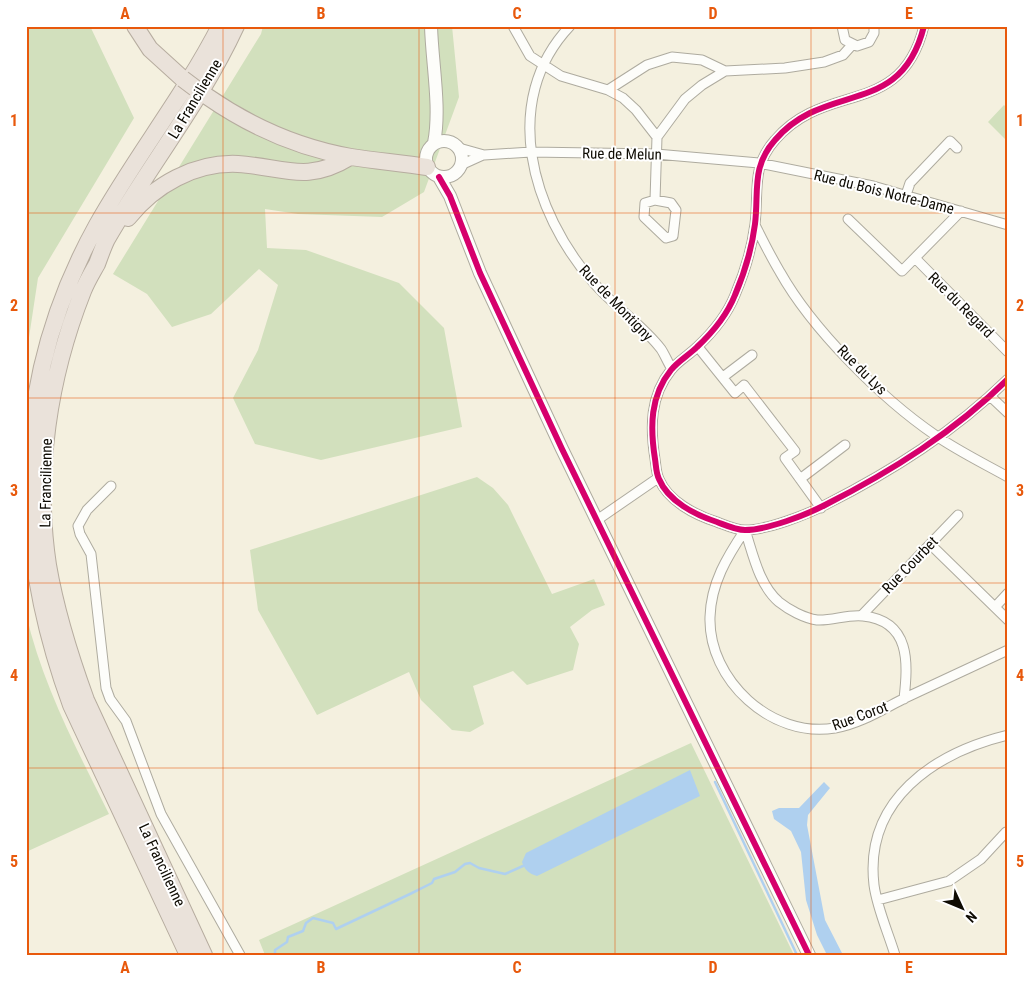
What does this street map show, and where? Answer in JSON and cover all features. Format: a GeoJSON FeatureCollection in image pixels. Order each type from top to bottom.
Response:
{"type":"FeatureCollection","features":[{"type":"Feature","properties":{"kind":"highway"},"geometry":{"type":"LineString","coordinates":[[135,26],[143,42],[170,68],[226,109],[278,135],[350,157],[404,163],[432,160]]}},
{"type":"Feature","properties":{"kind":"highway"},"geometry":{"type":"LineString","coordinates":[[186,85],[193,64],[211,26]]}},
{"type":"Feature","properties":{"kind":"highway","name":"La Francilienne"},"geometry":{"type":"LineString","coordinates":[[188,955],[71,705],[58,671],[48,636],[33,566],[28,495],[29,458],[40,375],[63,298],[85,247],[103,215],[186,85],[220,26]]}},
{"type":"Feature","properties":{"kind":"highway","name":"La Francilienne"},"geometry":{"type":"LineString","coordinates":[[204,955],[86,700],[63,632],[48,564],[43,495],[46,430],[50,402],[67,336],[84,289],[106,241],[207,82],[236,26]]}},
{"type":"Feature","properties":{"kind":"highway"},"geometry":{"type":"LineString","coordinates":[[97,263],[104,257],[119,231],[141,204],[164,185],[190,172],[223,164],[311,172],[324,170],[350,157]]}},
{"type":"Feature","properties":{"kind":"street"},"geometry":{"type":"LineString","coordinates":[[431,26],[433,80],[438,119],[432,160],[450,196],[480,273],[597,520],[809,955]]}},
{"type":"Feature","properties":{"kind":"street"},"geometry":{"type":"LineString","coordinates":[[513,26],[530,56],[561,76],[608,90],[629,104],[656,137]]}},
{"type":"Feature","properties":{"kind":"street","name":"Rue de Montigny"},"geometry":{"type":"LineString","coordinates":[[570,26],[550,50],[543,64],[535,84],[530,109],[531,152],[542,199],[554,228],[573,258],[594,283],[660,349],[672,369]]}},
{"type":"Feature","properties":{"kind":"street"},"geometry":{"type":"LineString","coordinates":[[842,26],[843,36],[852,45],[861,46],[870,42],[874,33],[874,26]]}},
{"type":"Feature","properties":{"kind":"street"},"geometry":{"type":"LineString","coordinates":[[922,29],[912,59],[884,87],[809,111],[789,125],[774,140],[759,163],[755,225],[735,297],[719,323],[698,347],[672,369],[658,389],[651,416],[658,478],[668,491],[700,517],[745,530],[776,524],[821,508],[873,481],[940,438],[1008,379]]}},
{"type":"Feature","properties":{"kind":"street"},"geometry":{"type":"LineString","coordinates":[[608,90],[647,65],[672,57],[702,60],[725,71],[785,68],[824,62],[843,55],[852,45]]}},
{"type":"Feature","properties":{"kind":"street"},"geometry":{"type":"LineString","coordinates":[[655,200],[656,137],[685,99],[702,85],[725,71]]}},
{"type":"Feature","properties":{"kind":"street"},"geometry":{"type":"LineString","coordinates":[[438,119],[462,156],[450,196]]}},
{"type":"Feature","properties":{"kind":"street"},"geometry":{"type":"LineString","coordinates":[[906,195],[910,183],[950,141],[957,148]]}},
{"type":"Feature","properties":{"kind":"street"},"geometry":{"type":"LineString","coordinates":[[432,160],[454,145]]}},
{"type":"Feature","properties":{"kind":"street","name":"Rue de Melun"},"geometry":{"type":"LineString","coordinates":[[454,145],[484,154],[531,152],[656,154],[759,163]]}},
{"type":"Feature","properties":{"kind":"street","name":"Rue de Melun"},"geometry":{"type":"LineString","coordinates":[[457,170],[484,154]]}},
{"type":"Feature","properties":{"kind":"street"},"geometry":{"type":"LineString","coordinates":[[432,160],[457,170]]}},
{"type":"Feature","properties":{"kind":"street","name":"Rue du Bois Notre-Dame"},"geometry":{"type":"LineString","coordinates":[[759,163],[906,195],[1008,225]]}},
{"type":"Feature","properties":{"kind":"street"},"geometry":{"type":"LineString","coordinates":[[655,200],[671,203],[676,210],[673,236],[666,238],[644,217],[645,203],[655,200]]}},
{"type":"Feature","properties":{"kind":"street"},"geometry":{"type":"LineString","coordinates":[[848,219],[902,271],[961,211]]}},
{"type":"Feature","properties":{"kind":"street","name":"Rue du Lys"},"geometry":{"type":"LineString","coordinates":[[755,225],[780,274],[818,325],[888,397],[940,438],[1008,477]]}},
{"type":"Feature","properties":{"kind":"street","name":"Rue du Regard"},"geometry":{"type":"LineString","coordinates":[[915,258],[1008,352]]}},
{"type":"Feature","properties":{"kind":"street"},"geometry":{"type":"LineString","coordinates":[[698,347],[735,393],[744,386],[795,451],[785,458],[821,508]]}},
{"type":"Feature","properties":{"kind":"street"},"geometry":{"type":"LineString","coordinates":[[723,377],[752,355]]}},
{"type":"Feature","properties":{"kind":"street"},"geometry":{"type":"LineString","coordinates":[[990,396],[1006,408]]}},
{"type":"Feature","properties":{"kind":"street"},"geometry":{"type":"LineString","coordinates":[[800,479],[845,445]]}},
{"type":"Feature","properties":{"kind":"street"},"geometry":{"type":"LineString","coordinates":[[597,520],[658,478]]}},
{"type":"Feature","properties":{"kind":"street"},"geometry":{"type":"LineString","coordinates":[[111,486],[87,510],[78,526],[80,534],[91,554],[106,688],[110,699],[126,721],[161,814],[240,955]]}},
{"type":"Feature","properties":{"kind":"street","name":"Rue Courbet"},"geometry":{"type":"LineString","coordinates":[[862,615],[958,515]]}},
{"type":"Feature","properties":{"kind":"street"},"geometry":{"type":"LineString","coordinates":[[745,530],[764,583],[779,601],[798,614],[817,620],[862,615],[879,619],[893,628],[905,647],[907,669],[904,699]]}},
{"type":"Feature","properties":{"kind":"street","name":"Rue Corot"},"geometry":{"type":"LineString","coordinates":[[745,530],[720,571],[712,596],[710,617],[712,640],[722,668],[749,702],[772,718],[789,725],[812,730],[836,728],[864,718],[1008,650]]}},
{"type":"Feature","properties":{"kind":"street"},"geometry":{"type":"LineString","coordinates":[[930,544],[1008,620]]}},
{"type":"Feature","properties":{"kind":"street"},"geometry":{"type":"LineString","coordinates":[[995,607],[1008,593]]}},
{"type":"Feature","properties":{"kind":"street"},"geometry":{"type":"LineString","coordinates":[[895,955],[874,886],[873,861],[880,826],[898,794],[926,769],[995,738],[1008,735]]}},
{"type":"Feature","properties":{"kind":"street"},"geometry":{"type":"LineString","coordinates":[[878,900],[949,881],[981,859],[1006,832]]}},
{"type":"Feature","properties":{"kind":"green space"},"geometry":{"type":"Polygon","coordinates":[[[26,26],[90,26],[134,118],[38,278],[26,357],[26,26]]]}},
{"type":"Feature","properties":{"kind":"green space"},"geometry":{"type":"Polygon","coordinates":[[[263,26],[452,26],[459,97],[424,192],[382,217],[298,214],[265,209],[267,248],[306,250],[399,283],[444,328],[462,427],[321,460],[255,444],[233,398],[258,350],[278,285],[259,269],[211,314],[172,327],[147,294],[113,274],[261,34],[263,26]]]}},
{"type":"Feature","properties":{"kind":"green space"},"geometry":{"type":"Polygon","coordinates":[[[1004,105],[1008,109],[1008,142],[988,122],[1004,105]]]}},
{"type":"Feature","properties":{"kind":"green space"},"geometry":{"type":"Polygon","coordinates":[[[477,477],[493,488],[508,505],[552,594],[594,579],[605,605],[592,610],[570,627],[579,644],[573,670],[527,685],[513,671],[473,686],[484,724],[470,732],[452,730],[421,700],[409,672],[317,715],[258,610],[250,550],[477,477]]]}},
{"type":"Feature","properties":{"kind":"green space"},"geometry":{"type":"Polygon","coordinates":[[[26,614],[41,666],[51,691],[109,814],[26,852],[26,614]]]}},
{"type":"Feature","properties":{"kind":"green space"},"geometry":{"type":"Polygon","coordinates":[[[691,743],[794,955],[265,955],[259,940],[691,743]]]}},
{"type":"Feature","properties":{"kind":"water"},"geometry":{"type":"Polygon","coordinates":[[[690,770],[700,796],[537,876],[529,873],[524,867],[522,862],[526,853],[690,770]]]}},
{"type":"Feature","properties":{"kind":"water"},"geometry":{"type":"Polygon","coordinates":[[[824,782],[830,788],[808,815],[807,825],[825,920],[843,955],[827,955],[817,935],[806,900],[801,852],[791,831],[774,819],[772,811],[779,808],[799,808],[824,782]]]}},
{"type":"Feature","properties":{"kind":"waterway"},"geometry":{"type":"LineString","coordinates":[[715,782],[797,955]]}},
{"type":"Feature","properties":{"kind":"waterway"},"geometry":{"type":"LineString","coordinates":[[275,955],[275,950],[287,942],[288,937],[303,931],[306,923],[313,918],[333,923],[336,929],[432,883],[434,879],[455,872],[465,864],[470,863],[479,868],[505,874],[523,866]]}},
{"type":"Feature","properties":{"kind":"cycle path"},"geometry":{"type":"LineString","coordinates":[[924,26],[913,55],[898,75],[880,87],[817,110],[795,122],[767,150],[759,170],[755,224],[750,251],[732,302],[708,336],[671,370],[664,380],[655,401],[652,435],[657,474],[663,487],[669,494],[691,511],[742,530],[764,528],[817,509],[898,464],[944,433],[1008,379]]}},
{"type":"Feature","properties":{"kind":"cycle path"},"geometry":{"type":"LineString","coordinates":[[439,177],[450,196],[480,273],[562,449],[809,955]]}}]}
